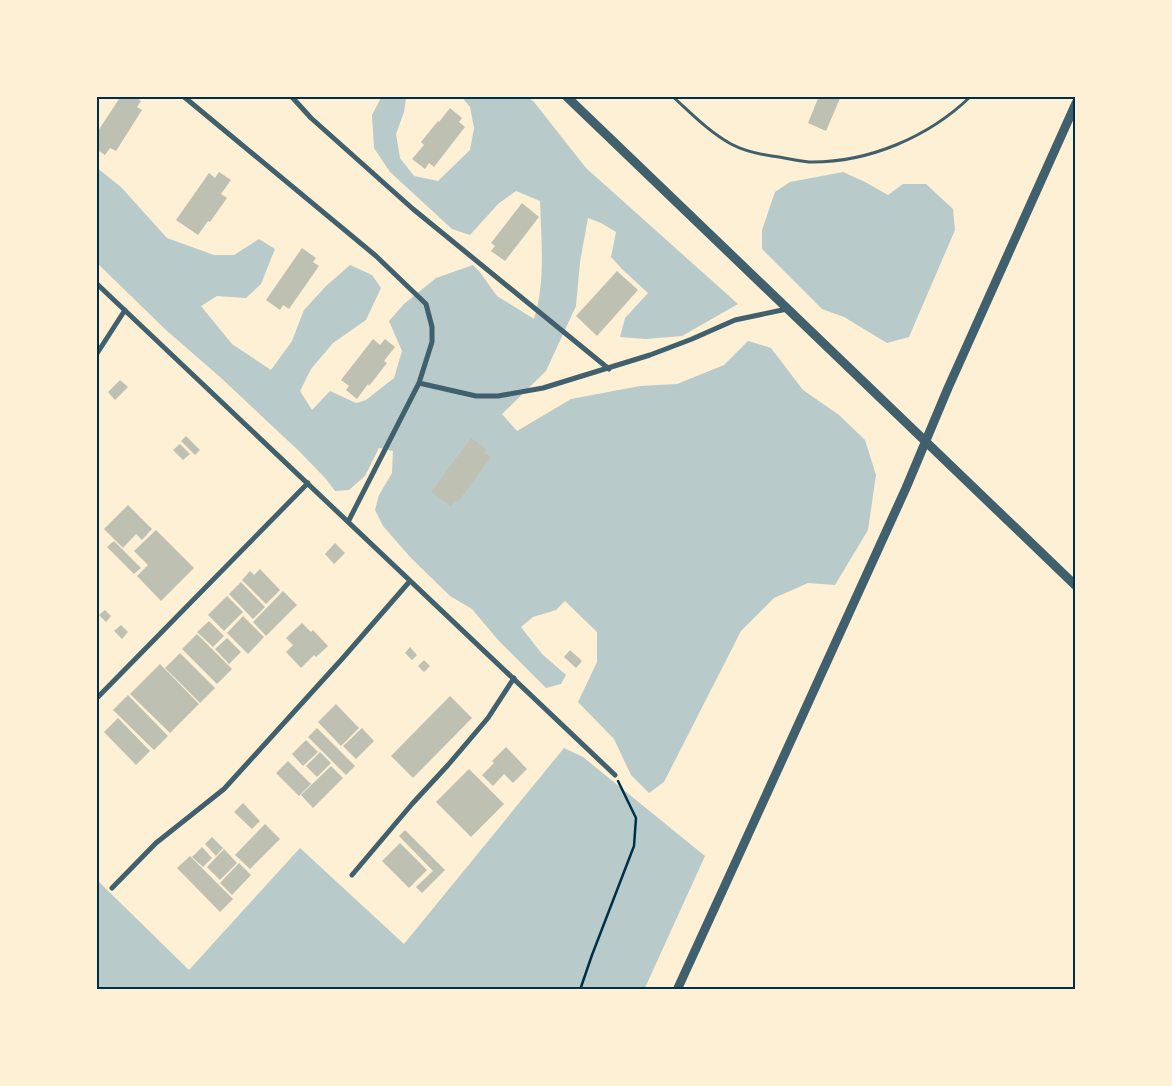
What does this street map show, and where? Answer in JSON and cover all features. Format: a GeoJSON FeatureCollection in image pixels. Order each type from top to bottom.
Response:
{"type":"FeatureCollection","features":[{"type":"Feature","properties":{"kind":"street"},"geometry":{"type":"LineString","coordinates":[[183,96],[376,256],[426,304],[432,327],[432,342],[419,383],[348,522]]}},
{"type":"Feature","properties":{"kind":"street"},"geometry":{"type":"LineString","coordinates":[[291,96],[311,118],[413,209],[609,369]]}},
{"type":"Feature","properties":{"kind":"street"},"geometry":{"type":"LineString","coordinates":[[566,96],[1076,586]]}},
{"type":"Feature","properties":{"kind":"street"},"geometry":{"type":"LineString","coordinates":[[677,990],[906,488],[1076,102]]}},
{"type":"Feature","properties":{"kind":"street"},"geometry":{"type":"LineString","coordinates":[[96,283],[615,775]]}},
{"type":"Feature","properties":{"kind":"street"},"geometry":{"type":"LineString","coordinates":[[419,383],[476,396],[498,396],[543,388],[650,355],[735,320],[787,309]]}},
{"type":"Feature","properties":{"kind":"street"},"geometry":{"type":"LineString","coordinates":[[96,355],[125,310]]}},
{"type":"Feature","properties":{"kind":"street"},"geometry":{"type":"LineString","coordinates":[[96,699],[308,483]]}},
{"type":"Feature","properties":{"kind":"street"},"geometry":{"type":"LineString","coordinates":[[112,888],[156,843],[224,789],[410,581]]}},
{"type":"Feature","properties":{"kind":"street"},"geometry":{"type":"LineString","coordinates":[[352,875],[488,718],[514,678]]}},
{"type":"Feature","properties":{"kind":"lane"},"geometry":{"type":"LineString","coordinates":[[672,96],[711,132],[732,145],[757,154],[807,162],[831,161],[874,153],[894,146],[927,130],[946,118],[971,96]]}},
{"type":"Feature","properties":{"kind":"path"},"geometry":{"type":"LineString","coordinates":[[580,990],[634,846],[636,818],[615,775]]}},
{"type":"Feature","properties":{"kind":"shaded area"},"geometry":{"type":"Polygon","coordinates":[[[382,96],[403,96],[406,99],[404,112],[396,134],[400,158],[414,176],[438,181],[470,150],[474,128],[470,107],[461,96],[527,96],[534,102],[586,168],[738,304],[682,336],[646,339],[620,337],[625,318],[648,293],[611,257],[616,232],[588,218],[580,262],[576,306],[546,371],[502,414],[517,431],[571,399],[640,386],[677,384],[724,365],[748,341],[771,348],[803,390],[839,415],[865,440],[876,475],[868,530],[835,585],[808,583],[774,598],[741,631],[664,782],[649,793],[631,775],[614,739],[578,702],[597,662],[597,632],[565,601],[556,610],[533,617],[521,627],[542,654],[566,675],[561,684],[546,688],[498,640],[472,609],[450,596],[411,558],[383,526],[375,510],[379,495],[392,473],[393,451],[379,448],[365,476],[349,490],[335,491],[300,452],[220,377],[167,331],[96,262],[96,167],[121,187],[167,238],[214,255],[234,255],[259,239],[275,249],[261,284],[246,298],[217,296],[201,306],[232,344],[271,370],[292,341],[304,310],[326,286],[350,265],[372,275],[381,288],[366,320],[333,343],[311,369],[300,391],[312,410],[330,391],[356,403],[366,400],[394,378],[402,351],[389,321],[404,304],[436,278],[473,265],[497,296],[534,319],[538,305],[541,275],[540,201],[516,191],[498,204],[470,235],[452,229],[390,172],[374,148],[372,115],[382,96]]]}},
{"type":"Feature","properties":{"kind":"shaded area"},"geometry":{"type":"Polygon","coordinates":[[[843,172],[888,195],[903,184],[926,184],[953,209],[955,230],[909,337],[887,343],[844,317],[822,309],[762,249],[762,230],[775,192],[790,182],[843,172]]]}},
{"type":"Feature","properties":{"kind":"shaded area"},"geometry":{"type":"Polygon","coordinates":[[[564,748],[583,757],[705,856],[644,990],[96,990],[96,879],[189,970],[300,848],[404,944],[564,748]]]}},
{"type":"Feature","properties":{"kind":"building"},"geometry":{"type":"Polygon","coordinates":[[[121,96],[134,96],[141,101],[137,107],[142,110],[116,151],[110,148],[105,155],[96,149],[96,134],[121,96]]]}},
{"type":"Feature","properties":{"kind":"building"},"geometry":{"type":"Polygon","coordinates":[[[819,96],[841,96],[826,131],[808,123],[819,96]]]}},
{"type":"Feature","properties":{"kind":"building"},"geometry":{"type":"Polygon","coordinates":[[[450,108],[462,118],[459,122],[465,127],[434,167],[429,163],[425,169],[412,159],[424,145],[421,142],[450,108]]]}},
{"type":"Feature","properties":{"kind":"building"},"geometry":{"type":"Polygon","coordinates":[[[219,172],[231,180],[221,194],[227,198],[198,235],[176,220],[209,173],[215,178],[219,172]]]}},
{"type":"Feature","properties":{"kind":"building"},"geometry":{"type":"Polygon","coordinates":[[[522,203],[539,217],[505,261],[491,251],[495,246],[491,243],[522,203]]]}},
{"type":"Feature","properties":{"kind":"building"},"geometry":{"type":"Polygon","coordinates":[[[302,248],[316,258],[313,262],[319,266],[289,309],[283,305],[280,310],[266,300],[302,248]]]}},
{"type":"Feature","properties":{"kind":"building"},"geometry":{"type":"Polygon","coordinates":[[[617,271],[638,290],[597,336],[576,316],[617,271]]]}},
{"type":"Feature","properties":{"kind":"building"},"geometry":{"type":"Polygon","coordinates":[[[373,339],[380,345],[385,339],[395,347],[384,361],[387,363],[357,399],[346,390],[349,386],[341,380],[373,339]]]}},
{"type":"Feature","properties":{"kind":"building"},"geometry":{"type":"Polygon","coordinates":[[[120,380],[128,387],[115,400],[108,392],[120,380]]]}},
{"type":"Feature","properties":{"kind":"building"},"geometry":{"type":"Polygon","coordinates":[[[186,436],[200,450],[195,455],[181,441],[186,436]]]}},
{"type":"Feature","properties":{"kind":"building"},"geometry":{"type":"Polygon","coordinates":[[[471,438],[486,449],[484,453],[491,457],[458,502],[455,500],[451,506],[431,492],[471,438]]]}},
{"type":"Feature","properties":{"kind":"building"},"geometry":{"type":"Polygon","coordinates":[[[180,444],[190,454],[183,460],[173,450],[180,444]]]}},
{"type":"Feature","properties":{"kind":"building"},"geometry":{"type":"Polygon","coordinates":[[[128,505],[152,529],[142,540],[136,534],[123,548],[104,529],[128,505]]]}},
{"type":"Feature","properties":{"kind":"building"},"geometry":{"type":"Polygon","coordinates":[[[156,530],[194,568],[161,601],[137,576],[148,565],[134,551],[156,530]]]}},
{"type":"Feature","properties":{"kind":"building"},"geometry":{"type":"Polygon","coordinates":[[[114,541],[141,568],[134,574],[107,547],[114,541]]]}},
{"type":"Feature","properties":{"kind":"building"},"geometry":{"type":"Polygon","coordinates":[[[335,543],[345,553],[334,564],[325,554],[335,543]]]}},
{"type":"Feature","properties":{"kind":"building"},"geometry":{"type":"Polygon","coordinates":[[[260,569],[280,590],[266,604],[242,580],[250,571],[254,575],[260,569]]]}},
{"type":"Feature","properties":{"kind":"building"},"geometry":{"type":"Polygon","coordinates":[[[241,582],[265,607],[253,619],[229,594],[241,582]]]}},
{"type":"Feature","properties":{"kind":"building"},"geometry":{"type":"Polygon","coordinates":[[[283,591],[297,605],[266,636],[253,622],[283,591]]]}},
{"type":"Feature","properties":{"kind":"building"},"geometry":{"type":"Polygon","coordinates":[[[227,596],[243,612],[224,631],[208,615],[227,596]]]}},
{"type":"Feature","properties":{"kind":"building"},"geometry":{"type":"Polygon","coordinates":[[[105,610],[111,616],[106,622],[99,615],[105,610]]]}},
{"type":"Feature","properties":{"kind":"building"},"geometry":{"type":"Polygon","coordinates":[[[243,616],[264,637],[248,654],[227,633],[243,616]]]}},
{"type":"Feature","properties":{"kind":"building"},"geometry":{"type":"Polygon","coordinates":[[[209,621],[224,636],[213,647],[197,632],[209,621]]]}},
{"type":"Feature","properties":{"kind":"building"},"geometry":{"type":"Polygon","coordinates":[[[302,623],[311,632],[313,630],[328,646],[316,657],[314,655],[301,668],[286,652],[293,645],[286,638],[302,623]]]}},
{"type":"Feature","properties":{"kind":"building"},"geometry":{"type":"Polygon","coordinates":[[[121,625],[128,632],[122,639],[114,631],[121,625]]]}},
{"type":"Feature","properties":{"kind":"building"},"geometry":{"type":"Polygon","coordinates":[[[197,634],[232,669],[217,684],[182,649],[197,634]]]}},
{"type":"Feature","properties":{"kind":"building"},"geometry":{"type":"Polygon","coordinates":[[[227,638],[241,652],[229,664],[215,649],[227,638]]]}},
{"type":"Feature","properties":{"kind":"building"},"geometry":{"type":"Polygon","coordinates":[[[410,647],[417,655],[412,660],[405,653],[410,647]]]}},
{"type":"Feature","properties":{"kind":"building"},"geometry":{"type":"Polygon","coordinates":[[[570,650],[582,661],[576,668],[564,657],[570,650]]]}},
{"type":"Feature","properties":{"kind":"building"},"geometry":{"type":"Polygon","coordinates":[[[180,653],[215,688],[200,703],[165,668],[180,653]]]}},
{"type":"Feature","properties":{"kind":"building"},"geometry":{"type":"Polygon","coordinates":[[[424,660],[430,666],[424,672],[418,666],[424,660]]]}},
{"type":"Feature","properties":{"kind":"building"},"geometry":{"type":"Polygon","coordinates":[[[160,664],[199,704],[170,733],[130,694],[160,664]]]}},
{"type":"Feature","properties":{"kind":"building"},"geometry":{"type":"Polygon","coordinates":[[[128,695],[168,736],[154,750],[113,710],[128,695]]]}},
{"type":"Feature","properties":{"kind":"building"},"geometry":{"type":"Polygon","coordinates":[[[450,696],[472,718],[413,778],[391,756],[450,696]]]}},
{"type":"Feature","properties":{"kind":"building"},"geometry":{"type":"Polygon","coordinates":[[[336,704],[359,728],[341,746],[318,722],[336,704]]]}},
{"type":"Feature","properties":{"kind":"building"},"geometry":{"type":"Polygon","coordinates":[[[118,718],[150,751],[136,765],[104,732],[118,718]]]}},
{"type":"Feature","properties":{"kind":"building"},"geometry":{"type":"Polygon","coordinates":[[[317,728],[355,766],[346,775],[308,737],[317,728]]]}},
{"type":"Feature","properties":{"kind":"building"},"geometry":{"type":"Polygon","coordinates":[[[362,728],[374,741],[356,759],[343,746],[362,728]]]}},
{"type":"Feature","properties":{"kind":"building"},"geometry":{"type":"Polygon","coordinates":[[[306,740],[318,752],[303,766],[292,754],[306,740]]]}},
{"type":"Feature","properties":{"kind":"building"},"geometry":{"type":"Polygon","coordinates":[[[506,747],[527,769],[513,783],[504,774],[493,786],[482,775],[494,763],[492,761],[506,747]]]}},
{"type":"Feature","properties":{"kind":"building"},"geometry":{"type":"Polygon","coordinates":[[[320,752],[331,763],[317,777],[306,766],[320,752]]]}},
{"type":"Feature","properties":{"kind":"building"},"geometry":{"type":"Polygon","coordinates":[[[288,761],[311,784],[299,796],[276,773],[288,761]]]}},
{"type":"Feature","properties":{"kind":"building"},"geometry":{"type":"Polygon","coordinates":[[[331,766],[343,778],[313,808],[301,795],[331,766]]]}},
{"type":"Feature","properties":{"kind":"building"},"geometry":{"type":"Polygon","coordinates":[[[469,769],[504,804],[471,837],[436,802],[469,769]]]}},
{"type":"Feature","properties":{"kind":"building"},"geometry":{"type":"Polygon","coordinates":[[[243,803],[260,821],[252,829],[234,812],[243,803]]]}},
{"type":"Feature","properties":{"kind":"building"},"geometry":{"type":"Polygon","coordinates":[[[265,824],[280,839],[250,869],[235,855],[265,824]]]}},
{"type":"Feature","properties":{"kind":"building"},"geometry":{"type":"Polygon","coordinates":[[[405,830],[445,870],[422,893],[416,887],[433,871],[399,836],[405,830]]]}},
{"type":"Feature","properties":{"kind":"building"},"geometry":{"type":"Polygon","coordinates":[[[212,837],[223,848],[216,856],[205,844],[212,837]]]}},
{"type":"Feature","properties":{"kind":"building"},"geometry":{"type":"Polygon","coordinates":[[[400,843],[427,870],[409,888],[382,861],[400,843]]]}},
{"type":"Feature","properties":{"kind":"building"},"geometry":{"type":"Polygon","coordinates":[[[202,847],[212,858],[203,867],[192,857],[202,847]]]}},
{"type":"Feature","properties":{"kind":"building"},"geometry":{"type":"Polygon","coordinates":[[[224,849],[237,863],[220,880],[207,867],[224,849]]]}},
{"type":"Feature","properties":{"kind":"building"},"geometry":{"type":"Polygon","coordinates":[[[190,856],[233,899],[220,912],[177,868],[190,856]]]}},
{"type":"Feature","properties":{"kind":"building"},"geometry":{"type":"Polygon","coordinates":[[[239,863],[251,875],[232,895],[220,883],[239,863]]]}}]}
